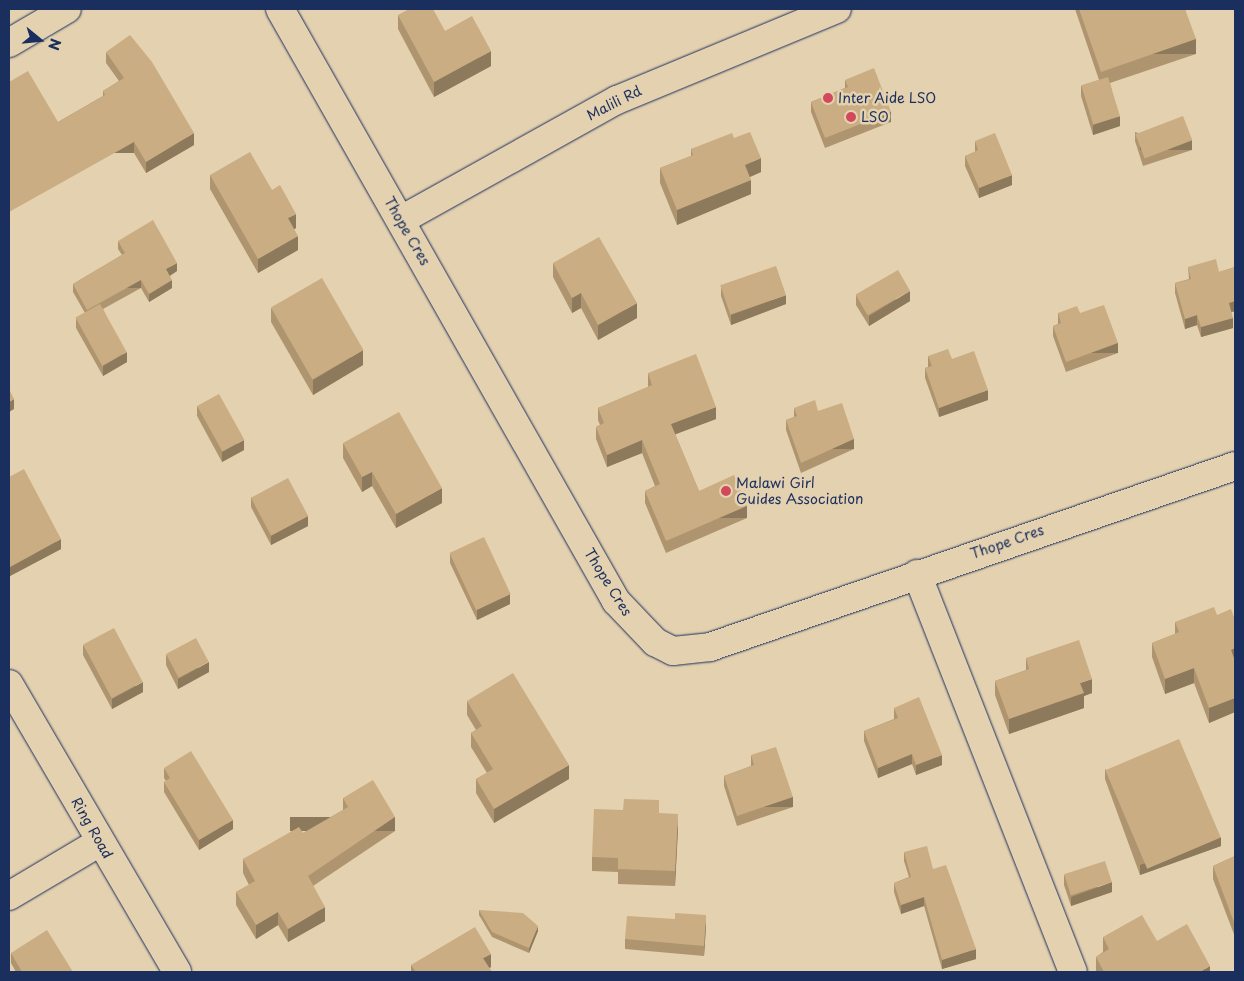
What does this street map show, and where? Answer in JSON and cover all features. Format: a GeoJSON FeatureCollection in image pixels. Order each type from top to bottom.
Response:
{"type":"FeatureCollection","features":[{"type":"Feature","properties":{"kind":"street"},"geometry":{"type":"LineString","coordinates":[[9,42],[66,9]]}},
{"type":"Feature","properties":{"kind":"street","name":"Thope Cres"},"geometry":{"type":"LineString","coordinates":[[280,9],[616,600],[655,642],[673,651],[710,647],[917,574],[1235,466]]}},
{"type":"Feature","properties":{"kind":"street","name":"Malili Rd"},"geometry":{"type":"LineString","coordinates":[[401,220],[616,100],[837,9]]}},
{"type":"Feature","properties":{"kind":"street"},"geometry":{"type":"LineString","coordinates":[[917,574],[1073,972]]}},
{"type":"Feature","properties":{"kind":"street","name":"Ring Road"},"geometry":{"type":"LineString","coordinates":[[9,684],[177,972]]}},
{"type":"Feature","properties":{"kind":"street"},"geometry":{"type":"LineString","coordinates":[[9,896],[100,842]]}},
{"type":"Feature","properties":{"kind":"building"},"geometry":{"type":"Polygon","coordinates":[[[409,9],[433,9],[445,31],[472,16],[491,51],[434,82],[398,15],[409,9]]]}},
{"type":"Feature","properties":{"kind":"building"},"geometry":{"type":"Polygon","coordinates":[[[1079,9],[1185,9],[1196,39],[1101,72],[1079,9]]]}},
{"type":"Feature","properties":{"kind":"building"},"geometry":{"type":"Polygon","coordinates":[[[130,35],[152,62],[194,133],[146,162],[134,142],[9,212],[9,82],[28,71],[58,122],[105,95],[103,91],[124,78],[106,52],[130,35]]]}},
{"type":"Feature","properties":{"kind":"building","name":"LSO"},"geometry":{"type":"Polygon","coordinates":[[[874,68],[891,112],[825,138],[811,102],[848,87],[845,80],[874,68]]]}},
{"type":"Feature","properties":{"kind":"building"},"geometry":{"type":"Polygon","coordinates":[[[1108,77],[1120,116],[1093,124],[1081,85],[1108,77]]]}},
{"type":"Feature","properties":{"kind":"building"},"geometry":{"type":"Polygon","coordinates":[[[1183,116],[1192,140],[1145,159],[1135,134],[1183,116]]]}},
{"type":"Feature","properties":{"kind":"building"},"geometry":{"type":"Polygon","coordinates":[[[750,132],[761,158],[745,165],[751,180],[677,210],[660,168],[693,155],[691,149],[732,133],[734,138],[750,132]]]}},
{"type":"Feature","properties":{"kind":"building"},"geometry":{"type":"Polygon","coordinates":[[[995,133],[1012,175],[979,188],[965,156],[978,150],[975,141],[995,133]]]}},
{"type":"Feature","properties":{"kind":"building"},"geometry":{"type":"Polygon","coordinates":[[[250,152],[272,190],[280,185],[296,214],[288,218],[298,236],[258,259],[210,175],[250,152]]]}},
{"type":"Feature","properties":{"kind":"building"},"geometry":{"type":"Polygon","coordinates":[[[153,220],[177,263],[166,269],[172,280],[149,294],[141,280],[87,310],[73,284],[125,253],[118,241],[153,220]]]}},
{"type":"Feature","properties":{"kind":"building"},"geometry":{"type":"Polygon","coordinates":[[[599,237],[637,303],[598,325],[581,293],[572,298],[553,263],[599,237]]]}},
{"type":"Feature","properties":{"kind":"building"},"geometry":{"type":"Polygon","coordinates":[[[1216,259],[1219,272],[1235,267],[1235,301],[1229,303],[1233,318],[1201,327],[1197,315],[1185,319],[1175,283],[1191,279],[1188,267],[1216,259]]]}},
{"type":"Feature","properties":{"kind":"building"},"geometry":{"type":"Polygon","coordinates":[[[776,266],[786,295],[730,315],[720,285],[776,266]]]}},
{"type":"Feature","properties":{"kind":"building"},"geometry":{"type":"Polygon","coordinates":[[[898,270],[910,291],[868,315],[856,294],[898,270]]]}},
{"type":"Feature","properties":{"kind":"building"},"geometry":{"type":"Polygon","coordinates":[[[322,278],[364,350],[312,379],[271,308],[322,278]]]}},
{"type":"Feature","properties":{"kind":"building"},"geometry":{"type":"Polygon","coordinates":[[[100,304],[127,352],[102,366],[76,318],[100,304]]]}},
{"type":"Feature","properties":{"kind":"building"},"geometry":{"type":"Polygon","coordinates":[[[1104,305],[1118,343],[1066,362],[1053,326],[1061,323],[1058,313],[1077,306],[1080,313],[1104,305]]]}},
{"type":"Feature","properties":{"kind":"building"},"geometry":{"type":"Polygon","coordinates":[[[948,349],[952,359],[974,351],[988,390],[939,408],[925,368],[932,366],[928,356],[948,349]]]}},
{"type":"Feature","properties":{"kind":"building"},"geometry":{"type":"Polygon","coordinates":[[[696,354],[716,407],[671,424],[699,491],[734,475],[747,506],[666,541],[645,491],[660,484],[642,440],[607,455],[596,427],[604,423],[598,408],[652,385],[648,373],[696,354]]]}},
{"type":"Feature","properties":{"kind":"building"},"geometry":{"type":"Polygon","coordinates":[[[9,389],[14,399],[9,402],[9,389]]]}},
{"type":"Feature","properties":{"kind":"building"},"geometry":{"type":"Polygon","coordinates":[[[219,394],[244,439],[222,452],[197,406],[219,394]]]}},
{"type":"Feature","properties":{"kind":"building"},"geometry":{"type":"Polygon","coordinates":[[[815,400],[818,411],[842,403],[854,439],[801,463],[786,420],[797,416],[794,408],[815,400]]]}},
{"type":"Feature","properties":{"kind":"building"},"geometry":{"type":"Polygon","coordinates":[[[399,412],[442,488],[396,514],[372,472],[362,477],[343,443],[399,412]]]}},
{"type":"Feature","properties":{"kind":"building"},"geometry":{"type":"Polygon","coordinates":[[[24,469],[61,539],[10,567],[9,477],[24,469]]]}},
{"type":"Feature","properties":{"kind":"building"},"geometry":{"type":"Polygon","coordinates":[[[288,478],[308,516],[271,536],[251,498],[288,478]]]}},
{"type":"Feature","properties":{"kind":"building"},"geometry":{"type":"Polygon","coordinates":[[[484,537],[511,594],[476,610],[450,553],[484,537]]]}},
{"type":"Feature","properties":{"kind":"building"},"geometry":{"type":"Polygon","coordinates":[[[1214,607],[1217,615],[1231,609],[1235,620],[1235,648],[1231,650],[1235,661],[1235,698],[1209,708],[1194,668],[1165,679],[1152,643],[1179,632],[1175,622],[1214,607]]]}},
{"type":"Feature","properties":{"kind":"building"},"geometry":{"type":"Polygon","coordinates":[[[114,628],[143,682],[112,698],[83,644],[114,628]]]}},
{"type":"Feature","properties":{"kind":"building"},"geometry":{"type":"Polygon","coordinates":[[[196,638],[209,662],[179,678],[166,654],[196,638]]]}},
{"type":"Feature","properties":{"kind":"building"},"geometry":{"type":"Polygon","coordinates":[[[1079,640],[1092,679],[1080,683],[1084,693],[1009,719],[995,681],[1029,669],[1026,658],[1079,640]]]}},
{"type":"Feature","properties":{"kind":"building"},"geometry":{"type":"Polygon","coordinates":[[[513,673],[569,765],[494,809],[476,779],[493,769],[471,733],[482,726],[467,701],[513,673]]]}},
{"type":"Feature","properties":{"kind":"building"},"geometry":{"type":"Polygon","coordinates":[[[919,697],[942,755],[916,765],[912,754],[878,768],[864,731],[898,718],[894,708],[919,697]]]}},
{"type":"Feature","properties":{"kind":"building"},"geometry":{"type":"Polygon","coordinates":[[[1179,739],[1221,837],[1147,869],[1105,770],[1179,739]]]}},
{"type":"Feature","properties":{"kind":"building"},"geometry":{"type":"Polygon","coordinates":[[[776,747],[793,797],[737,816],[724,776],[754,765],[751,755],[776,747]]]}},
{"type":"Feature","properties":{"kind":"building"},"geometry":{"type":"Polygon","coordinates":[[[191,751],[233,820],[199,840],[164,782],[170,778],[164,768],[191,751]]]}},
{"type":"Feature","properties":{"kind":"building"},"geometry":{"type":"Polygon","coordinates":[[[373,780],[395,817],[308,876],[325,907],[288,929],[278,912],[256,925],[236,892],[255,881],[243,859],[299,827],[303,833],[348,807],[343,798],[373,780]]]}},
{"type":"Feature","properties":{"kind":"building"},"geometry":{"type":"Polygon","coordinates":[[[624,799],[659,800],[659,813],[678,814],[675,871],[618,869],[618,858],[592,857],[594,809],[623,810],[624,799]]]}},
{"type":"Feature","properties":{"kind":"building"},"geometry":{"type":"Polygon","coordinates":[[[927,846],[933,869],[946,865],[976,949],[942,960],[924,897],[901,905],[894,883],[911,877],[904,852],[927,846]]]}},
{"type":"Feature","properties":{"kind":"building"},"geometry":{"type":"Polygon","coordinates":[[[1235,856],[1235,925],[1213,866],[1235,856]]]}},
{"type":"Feature","properties":{"kind":"building"},"geometry":{"type":"Polygon","coordinates":[[[1105,861],[1112,882],[1071,895],[1064,874],[1105,861]]]}},
{"type":"Feature","properties":{"kind":"building"},"geometry":{"type":"Polygon","coordinates":[[[479,910],[523,913],[538,926],[529,948],[492,932],[479,910]]]}},
{"type":"Feature","properties":{"kind":"building"},"geometry":{"type":"Polygon","coordinates":[[[675,913],[706,915],[704,946],[625,939],[627,916],[675,919],[675,913]]]}},
{"type":"Feature","properties":{"kind":"building"},"geometry":{"type":"Polygon","coordinates":[[[1142,915],[1157,941],[1187,924],[1210,966],[1200,972],[1104,972],[1096,957],[1109,949],[1103,937],[1142,915]]]}},
{"type":"Feature","properties":{"kind":"building"},"geometry":{"type":"Polygon","coordinates":[[[475,927],[491,954],[483,958],[492,972],[416,972],[411,965],[475,927]]]}},
{"type":"Feature","properties":{"kind":"building"},"geometry":{"type":"Polygon","coordinates":[[[47,930],[73,972],[22,972],[11,953],[47,930]]]}},
{"type":"Feature","properties":{"kind":"place","name":"Inter Aide LSO"},"geometry":{"type":"Point","coordinates":[828,98]}},
{"type":"Feature","properties":{"kind":"place","name":"LSO"},"geometry":{"type":"Point","coordinates":[851,117]}},
{"type":"Feature","properties":{"kind":"place","name":"Malawi Girl Guides Association"},"geometry":{"type":"Point","coordinates":[726,491]}}]}
